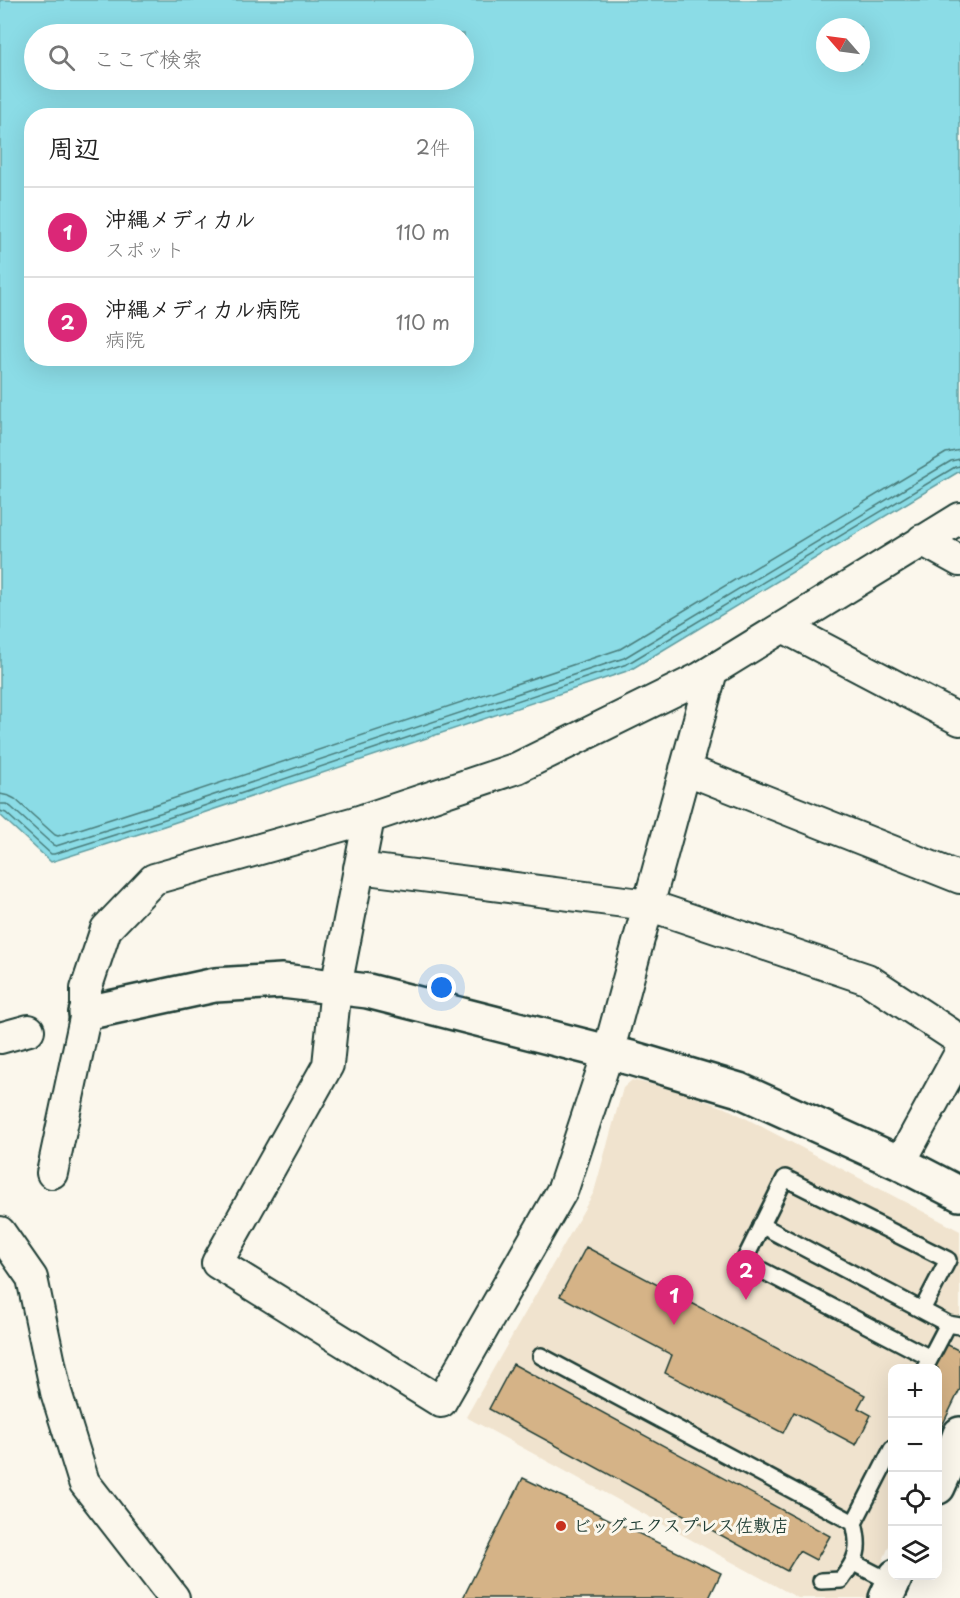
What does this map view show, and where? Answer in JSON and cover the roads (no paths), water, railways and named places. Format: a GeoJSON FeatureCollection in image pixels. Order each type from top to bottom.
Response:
{"type":"FeatureCollection","features":[{"type":"Feature","properties":{"kind":"street"},"geometry":{"type":"LineString","coordinates":[[52,1173],[86,1013],[86,989],[106,929],[153,879],[369,818],[517,768],[700,678],[960,518]]}},
{"type":"Feature","properties":{"kind":"street"},"geometry":{"type":"LineString","coordinates":[[922,540],[960,561]]}},
{"type":"Feature","properties":{"kind":"street"},"geometry":{"type":"LineString","coordinates":[[783,627],[960,720]]}},
{"type":"Feature","properties":{"kind":"street"},"geometry":{"type":"LineString","coordinates":[[369,818],[336,987],[328,1065],[217,1263],[441,1402],[563,1188],[608,1053],[712,671]]}},
{"type":"Feature","properties":{"kind":"street"},"geometry":{"type":"LineString","coordinates":[[685,769],[960,878]]}},
{"type":"Feature","properties":{"kind":"street"},"geometry":{"type":"LineString","coordinates":[[359,868],[648,905],[867,979],[960,1040]]}},
{"type":"Feature","properties":{"kind":"street"},"geometry":{"type":"LineString","coordinates":[[86,1013],[215,985],[282,981],[368,991],[608,1053],[739,1090],[900,1163],[960,1194]]}},
{"type":"Feature","properties":{"kind":"street"},"geometry":{"type":"LineString","coordinates":[[0,1038],[29,1030]]}},
{"type":"Feature","properties":{"kind":"street"},"geometry":{"type":"LineString","coordinates":[[900,1163],[960,1053]]}},
{"type":"Feature","properties":{"kind":"street"},"geometry":{"type":"LineString","coordinates":[[0,1232],[32,1278],[56,1392],[84,1482],[174,1598]]}},
{"type":"Feature","properties":{"kind":"street"},"geometry":{"type":"LineString","coordinates":[[942,1479],[957,1450]]}},
{"type":"Feature","properties":{"kind":"lane"},"geometry":{"type":"LineString","coordinates":[[761,1225],[922,1310],[954,1325],[928,1363],[744,1261],[761,1225],[785,1178],[948,1260],[922,1310]]}},
{"type":"Feature","properties":{"kind":"lane"},"geometry":{"type":"LineString","coordinates":[[541,1356],[854,1523]]}},
{"type":"Feature","properties":{"kind":"lane"},"geometry":{"type":"LineString","coordinates":[[821,1581],[841,1581],[854,1563],[859,1540],[854,1523],[888,1457]]}},
{"type":"Feature","properties":{"kind":"lane"},"geometry":{"type":"LineString","coordinates":[[854,1563],[891,1585]]}},
{"type":"Feature","properties":{"kind":"water"},"geometry":{"type":"Polygon","coordinates":[[[0,0],[960,0],[960,471],[630,670],[51,862],[0,815],[0,0]]]}},
{"type":"Feature","properties":{"kind":"place","name":"沖縄メディカル病院"},"geometry":{"type":"Point","coordinates":[746,1300]}},
{"type":"Feature","properties":{"kind":"place","name":"沖縄メディカル"},"geometry":{"type":"Point","coordinates":[674,1325]}},
{"type":"Feature","properties":{"kind":"place","name":"ビッグエクスプレス佐敷店"},"geometry":{"type":"Point","coordinates":[561,1526]}}]}
